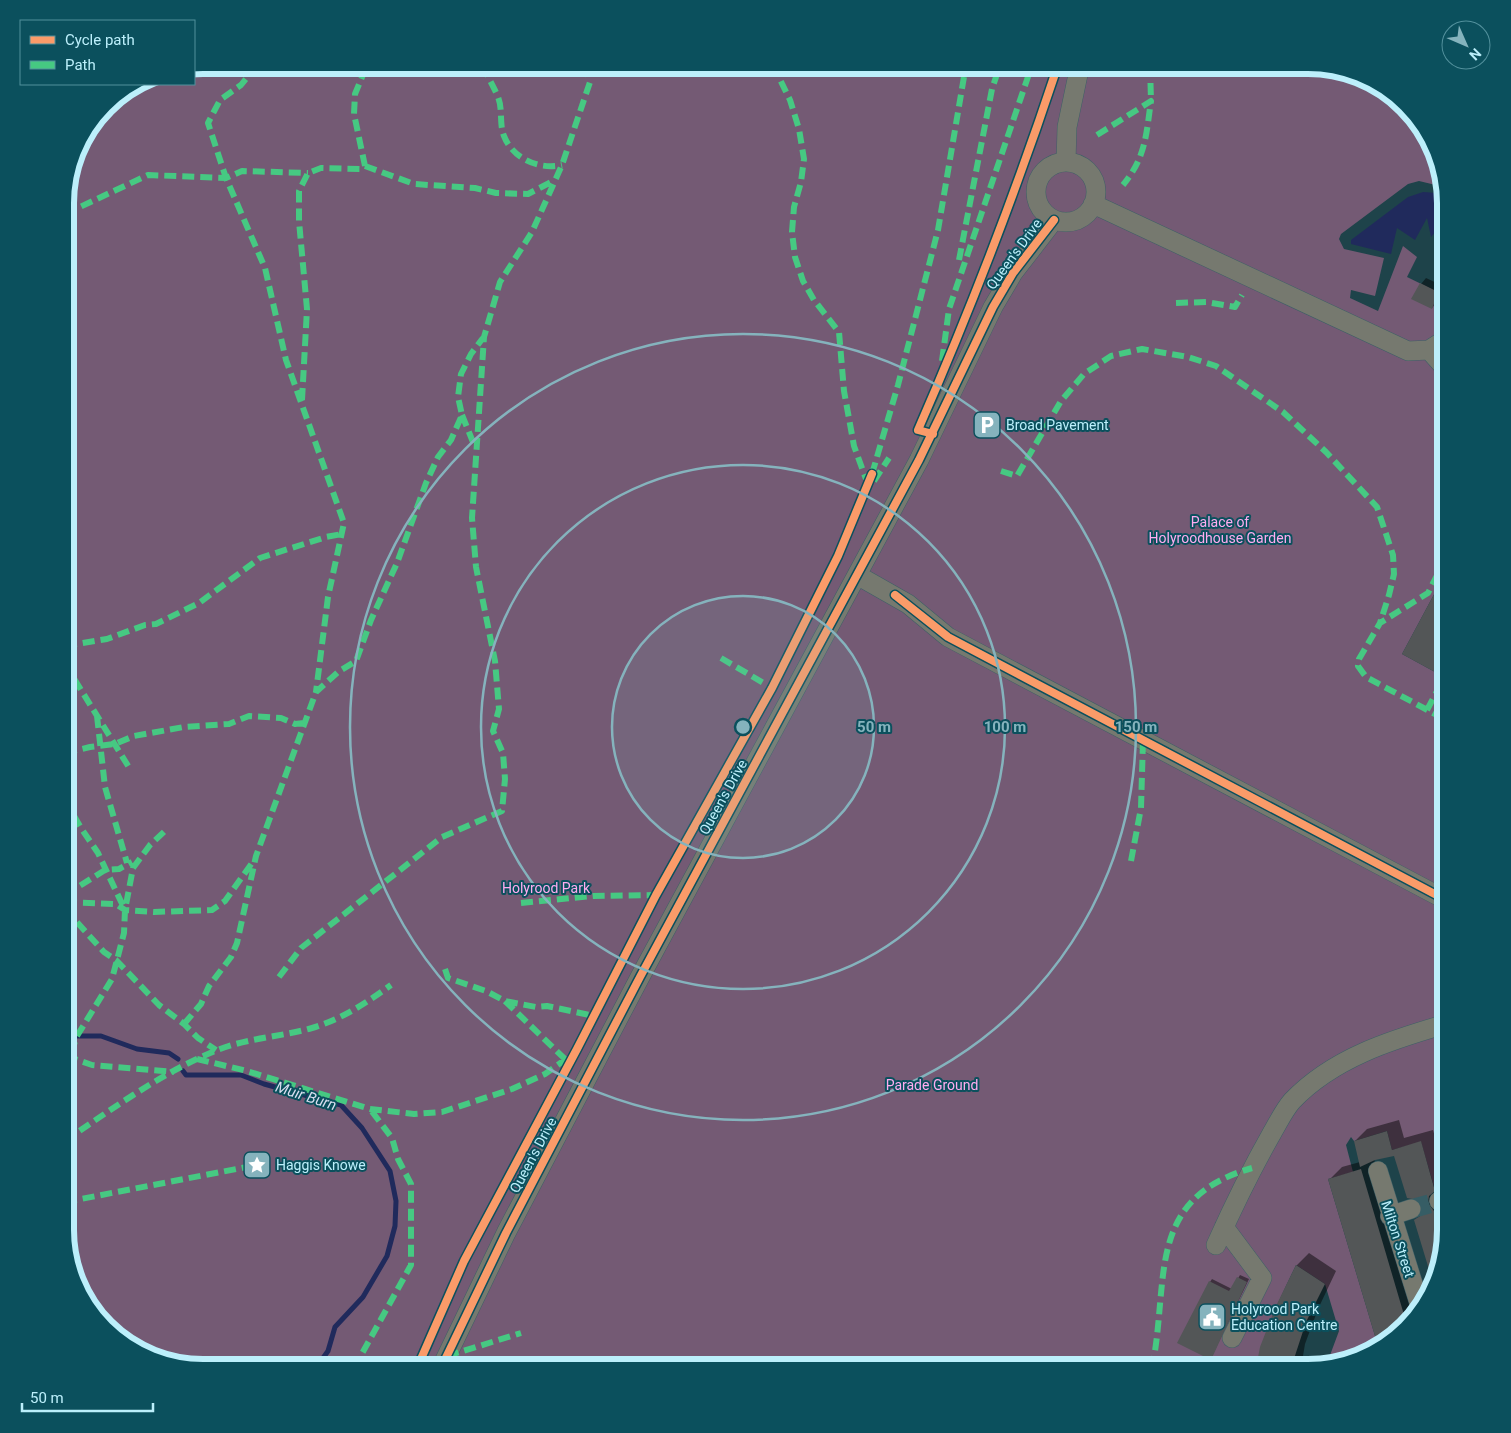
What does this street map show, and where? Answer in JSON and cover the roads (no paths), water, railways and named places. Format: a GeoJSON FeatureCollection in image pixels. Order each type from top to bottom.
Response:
{"type":"FeatureCollection","features":[{"type":"Feature","properties":{"kind":"street"},"geometry":{"type":"LineString","coordinates":[[1066,162],[1067,127],[1078,74]]}},
{"type":"Feature","properties":{"kind":"street"},"geometry":{"type":"LineString","coordinates":[[1066,162],[1078,165],[1091,176],[1095,187],[1093,204],[1086,214],[1077,220],[1065,222],[1054,220],[1040,208],[1036,198],[1036,186],[1045,170],[1055,164],[1066,162]]}},
{"type":"Feature","properties":{"kind":"street"},"geometry":{"type":"LineString","coordinates":[[1093,204],[1408,351],[1429,350],[1437,345]]}},
{"type":"Feature","properties":{"kind":"street","name":"Queen's Drive"},"geometry":{"type":"LineString","coordinates":[[446,1359],[506,1233],[635,986],[933,434],[1002,290],[1054,220]]}},
{"type":"Feature","properties":{"kind":"street"},"geometry":{"type":"LineString","coordinates":[[1429,350],[1437,359]]}},
{"type":"Feature","properties":{"kind":"street"},"geometry":{"type":"LineString","coordinates":[[857,575],[908,604],[948,637],[1437,895]]}},
{"type":"Feature","properties":{"kind":"street"},"geometry":{"type":"LineString","coordinates":[[1216,1245],[1252,1168],[1291,1102],[1319,1078],[1357,1055],[1384,1043],[1437,1027]]}},
{"type":"Feature","properties":{"kind":"street","name":"Milton Street"},"geometry":{"type":"LineString","coordinates":[[1378,1171],[1390,1216],[1418,1299]]}},
{"type":"Feature","properties":{"kind":"street"},"geometry":{"type":"LineString","coordinates":[[1390,1216],[1411,1209]]}},
{"type":"Feature","properties":{"kind":"street"},"geometry":{"type":"LineString","coordinates":[[1224,1227],[1262,1278],[1232,1338]]}},
{"type":"Feature","properties":{"kind":"water"},"geometry":{"type":"Polygon","coordinates":[[[1423,192],[1437,193],[1437,230],[1431,237],[1427,218],[1415,240],[1397,228],[1391,254],[1351,244],[1351,240],[1408,197],[1423,192]]]}},
{"type":"Feature","properties":{"kind":"waterway","name":"Muir Burn"},"geometry":{"type":"LineString","coordinates":[[74,1036],[101,1036],[137,1049],[169,1053],[178,1059]]}},
{"type":"Feature","properties":{"kind":"waterway","name":"Muir Burn"},"geometry":{"type":"LineString","coordinates":[[183,1071],[186,1075],[241,1075],[264,1084],[341,1105],[362,1128],[390,1171],[396,1201],[395,1226],[387,1256],[363,1297],[335,1327],[328,1351],[322,1359]]}},
{"type":"Feature","properties":{"kind":"tunnel"},"geometry":{"type":"LineString","coordinates":[[1411,1209],[1437,1202]]}},
{"type":"Feature","properties":{"kind":"place","name":"Broad Pavement"},"geometry":{"type":"Point","coordinates":[987,425]}},
{"type":"Feature","properties":{"kind":"place","name":"Haggis Knowe"},"geometry":{"type":"Point","coordinates":[257,1165]}},
{"type":"Feature","properties":{"kind":"place","name":"Holyrood Park Education Centre"},"geometry":{"type":"Point","coordinates":[1212,1317]}},
{"type":"Feature","properties":{"kind":"park label","name":"Palace of Holyroodhouse Garden"},"geometry":{"type":"Point","coordinates":[1220,530]}},
{"type":"Feature","properties":{"kind":"park label","name":"Holyrood Park"},"geometry":{"type":"Point","coordinates":[546,888]}},
{"type":"Feature","properties":{"kind":"park label","name":"Parade Ground"},"geometry":{"type":"Point","coordinates":[932,1085]}}]}
